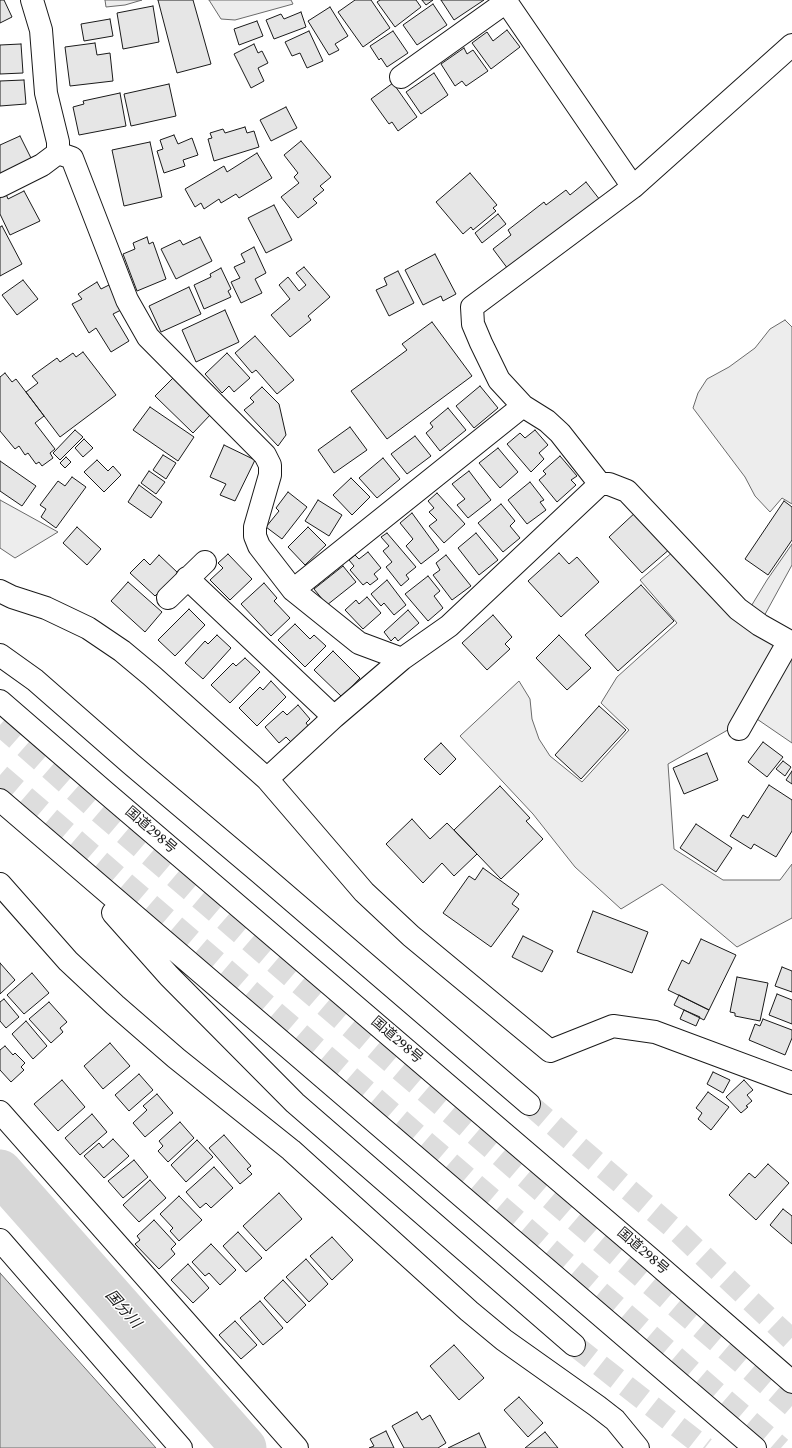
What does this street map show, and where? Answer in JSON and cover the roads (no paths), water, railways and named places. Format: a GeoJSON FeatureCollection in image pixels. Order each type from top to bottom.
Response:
{"type":"FeatureCollection","features":[{"type":"Feature","properties":{"kind":"main road"},"geometry":{"type":"LineString","coordinates":[[32,0],[41,30],[46,93],[58,142],[58,153]]}},
{"type":"Feature","properties":{"kind":"main road"},"geometry":{"type":"LineString","coordinates":[[401,77],[505,1],[633,187]]}},
{"type":"Feature","properties":{"kind":"main road"},"geometry":{"type":"LineString","coordinates":[[600,484],[560,433],[547,421],[523,406],[499,380],[480,343],[473,324],[472,307],[633,187],[792,45]]}},
{"type":"Feature","properties":{"kind":"main road"},"geometry":{"type":"LineString","coordinates":[[0,186],[42,165],[58,153]]}},
{"type":"Feature","properties":{"kind":"main road"},"geometry":{"type":"LineString","coordinates":[[58,153],[72,158],[127,300],[148,337],[265,454],[270,465],[270,475],[254,527],[255,536],[259,546],[293,590],[359,643],[402,659]]}},
{"type":"Feature","properties":{"kind":"main road"},"geometry":{"type":"LineString","coordinates":[[293,590],[523,406]]}},
{"type":"Feature","properties":{"kind":"main road"},"geometry":{"type":"LineString","coordinates":[[267,778],[334,717],[402,659],[449,626],[600,484],[609,484],[627,491],[738,609],[760,625],[790,642],[739,729]]}},
{"type":"Feature","properties":{"kind":"main road"},"geometry":{"type":"LineString","coordinates":[[168,598],[205,562]]}},
{"type":"Feature","properties":{"kind":"main road"},"geometry":{"type":"LineString","coordinates":[[187,578],[334,717]]}},
{"type":"Feature","properties":{"kind":"main road"},"geometry":{"type":"LineString","coordinates":[[0,591],[12,597],[46,608],[88,628],[122,651],[152,676],[267,778],[364,892],[411,936],[550,1051],[613,1026],[655,1032],[792,1084]]}},
{"type":"Feature","properties":{"kind":"main road"},"geometry":{"type":"LineString","coordinates":[[0,655],[35,680],[131,764],[529,1104]]}},
{"type":"Feature","properties":{"kind":"main road","name":"国道298号"},"geometry":{"type":"LineString","coordinates":[[0,701],[652,1260],[792,1382]]}},
{"type":"Feature","properties":{"kind":"main road"},"geometry":{"type":"LineString","coordinates":[[0,800],[54,848],[755,1448]]}},
{"type":"Feature","properties":{"kind":"main road"},"geometry":{"type":"LineString","coordinates":[[54,848],[169,976],[295,1103],[574,1346]]}},
{"type":"Feature","properties":{"kind":"main road"},"geometry":{"type":"LineString","coordinates":[[0,884],[68,961],[115,1005],[171,1053],[291,1150],[469,1311],[504,1340],[597,1406],[614,1420],[638,1448]]}},
{"type":"Feature","properties":{"kind":"main road"},"geometry":{"type":"LineString","coordinates":[[0,1112],[297,1448]]}},
{"type":"Feature","properties":{"kind":"main road"},"geometry":{"type":"LineString","coordinates":[[0,1240],[181,1448]]}},
{"type":"Feature","properties":{"kind":"waterway","name":"国分川"},"geometry":{"type":"LineString","coordinates":[[0,1172],[244,1448]]}},
{"type":"Feature","properties":{"kind":"tunnel"},"geometry":{"type":"LineString","coordinates":[[0,725],[92,806],[792,1406]]}},
{"type":"Feature","properties":{"kind":"tunnel"},"geometry":{"type":"LineString","coordinates":[[0,775],[781,1448]]}},
{"type":"Feature","properties":{"kind":"tunnel"},"geometry":{"type":"LineString","coordinates":[[529,1104],[679,1233],[792,1340]]}},
{"type":"Feature","properties":{"kind":"tunnel"},"geometry":{"type":"LineString","coordinates":[[574,1345],[705,1448]]}}]}
